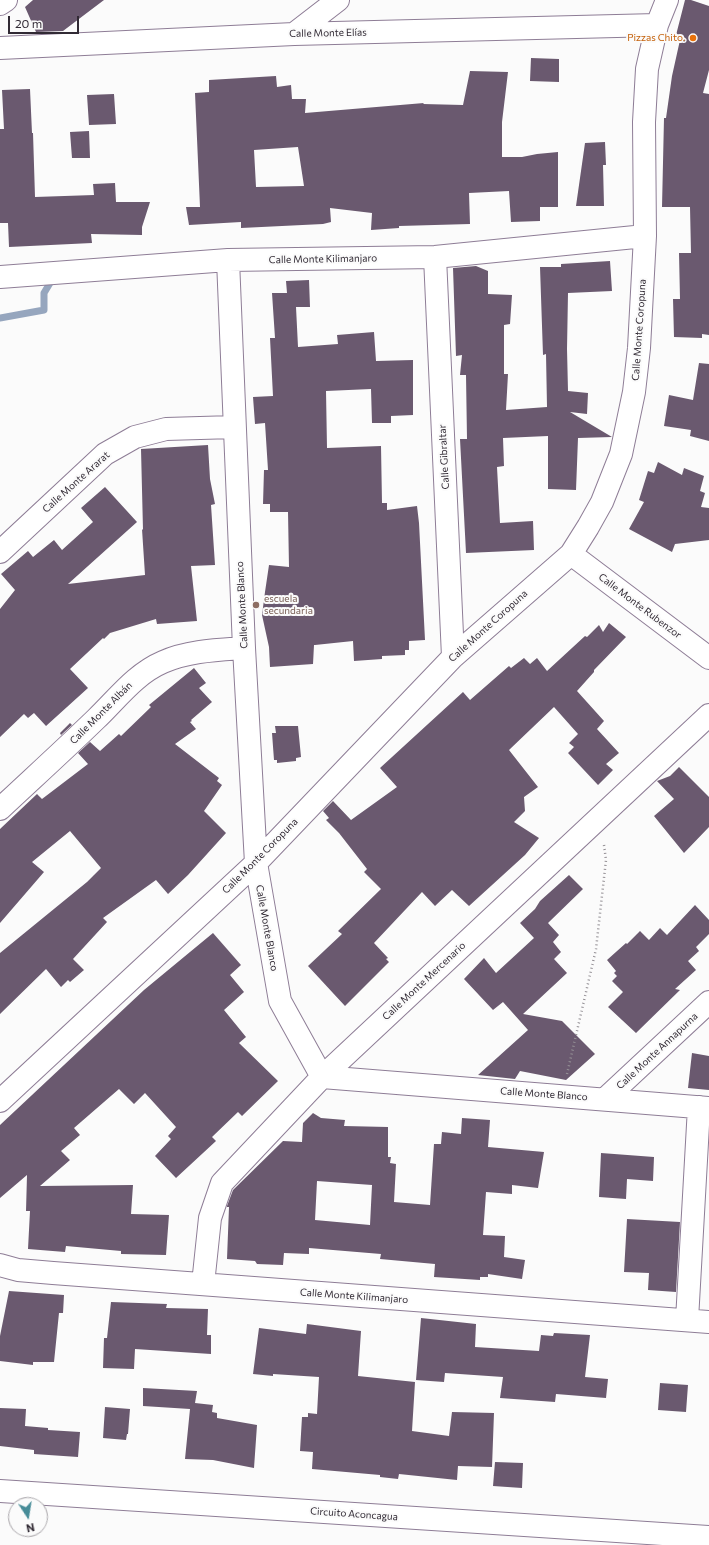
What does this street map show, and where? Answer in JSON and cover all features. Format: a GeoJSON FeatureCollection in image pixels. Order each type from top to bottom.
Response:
{"type":"FeatureCollection","features":[{"type":"Feature","properties":{"kind":"street"},"geometry":{"type":"LineString","coordinates":[[0,4],[6,0]]}},
{"type":"Feature","properties":{"kind":"street"},"geometry":{"type":"LineString","coordinates":[[294,34],[338,0]]}},
{"type":"Feature","properties":{"kind":"street","name":"Calle Monte Coropuna"},"geometry":{"type":"LineString","coordinates":[[0,1101],[256,863],[453,657],[571,554],[588,527],[602,502],[621,454],[634,392],[639,348],[645,236],[644,122],[647,69],[657,25],[667,0]]}},
{"type":"Feature","properties":{"kind":"street","name":"Calle Monte Elías"},"geometry":{"type":"LineString","coordinates":[[0,48],[294,34],[657,25]]}},
{"type":"Feature","properties":{"kind":"street","name":"Calle Monte Kilimanjaro"},"geometry":{"type":"LineString","coordinates":[[0,277],[228,260],[435,257],[645,236]]}},
{"type":"Feature","properties":{"kind":"street","name":"Calle Gibraltar"},"geometry":{"type":"LineString","coordinates":[[435,257],[453,657]]}},
{"type":"Feature","properties":{"kind":"street","name":"Calle Monte Blanco"},"geometry":{"type":"LineString","coordinates":[[228,260],[244,648],[256,863],[280,1000],[322,1077],[704,1108]]}},
{"type":"Feature","properties":{"kind":"street","name":"Calle Monte Ararat"},"geometry":{"type":"LineString","coordinates":[[0,552],[105,454],[135,437],[166,429],[234,427]]}},
{"type":"Feature","properties":{"kind":"street","name":"Calle Monte Rubenzor"},"geometry":{"type":"LineString","coordinates":[[571,554],[709,658]]}},
{"type":"Feature","properties":{"kind":"street","name":"Calle Monte Albán"},"geometry":{"type":"LineString","coordinates":[[0,809],[96,719],[133,681],[162,663],[184,655],[210,650],[244,648]]}},
{"type":"Feature","properties":{"kind":"street","name":"Calle Monte Mercenario"},"geometry":{"type":"LineString","coordinates":[[203,1284],[210,1218],[222,1183],[322,1077],[709,715]]}},
{"type":"Feature","properties":{"kind":"street","name":"Calle Monte Annapurna"},"geometry":{"type":"LineString","coordinates":[[605,1099],[709,1002]]}},
{"type":"Feature","properties":{"kind":"street"},"geometry":{"type":"LineString","coordinates":[[687,1320],[704,1108]]}},
{"type":"Feature","properties":{"kind":"street","name":"Calle Monte Kilimanjaro"},"geometry":{"type":"LineString","coordinates":[[0,1265],[18,1270],[709,1322]]}},
{"type":"Feature","properties":{"kind":"street","name":"Circuito Aconcagua"},"geometry":{"type":"LineString","coordinates":[[0,1491],[709,1537]]}},
{"type":"Feature","properties":{"kind":"path"},"geometry":{"type":"LineString","coordinates":[[562,1096],[596,949],[606,860],[600,816]]}},
{"type":"Feature","properties":{"kind":"building"},"geometry":{"type":"Polygon","coordinates":[[[33,0],[104,0],[63,31],[36,32],[25,7],[33,0]]]}},
{"type":"Feature","properties":{"kind":"building"},"geometry":{"type":"Polygon","coordinates":[[[685,0],[691,0],[709,6],[709,70],[703,93],[709,94],[709,335],[702,334],[702,338],[674,337],[673,299],[680,299],[679,253],[691,253],[690,207],[662,207],[664,118],[666,118],[672,76],[680,40],[675,39],[685,0]]]}},
{"type":"Feature","properties":{"kind":"building"},"geometry":{"type":"Polygon","coordinates":[[[531,58],[559,59],[559,82],[530,81],[531,58]]]}},
{"type":"Feature","properties":{"kind":"building"},"geometry":{"type":"Polygon","coordinates":[[[470,71],[508,72],[502,122],[502,157],[522,157],[558,152],[558,207],[540,207],[540,221],[511,222],[509,191],[469,193],[470,224],[399,226],[399,228],[371,230],[372,213],[330,208],[331,222],[323,224],[241,228],[241,222],[189,225],[186,207],[200,207],[195,93],[209,92],[209,80],[276,76],[277,87],[291,85],[292,99],[306,99],[305,113],[424,103],[423,104],[463,105],[470,71]],[[298,147],[254,150],[256,187],[304,186],[298,147]]]}},
{"type":"Feature","properties":{"kind":"building"},"geometry":{"type":"Polygon","coordinates":[[[30,89],[35,197],[94,195],[93,184],[115,183],[116,202],[150,202],[142,227],[142,235],[91,234],[92,243],[9,247],[8,223],[0,223],[0,129],[4,129],[2,90],[30,89]]]}},
{"type":"Feature","properties":{"kind":"building"},"geometry":{"type":"Polygon","coordinates":[[[114,94],[116,124],[89,125],[87,95],[114,94]]]}},
{"type":"Feature","properties":{"kind":"building"},"geometry":{"type":"Polygon","coordinates":[[[89,131],[90,158],[72,158],[70,132],[89,131]]]}},
{"type":"Feature","properties":{"kind":"building"},"geometry":{"type":"Polygon","coordinates":[[[605,142],[606,165],[603,165],[604,206],[576,206],[585,143],[605,142]]]}},
{"type":"Feature","properties":{"kind":"building"},"geometry":{"type":"Polygon","coordinates":[[[610,261],[612,291],[568,293],[567,349],[568,391],[588,393],[587,414],[570,412],[612,437],[578,438],[576,490],[548,489],[548,436],[503,438],[504,466],[497,467],[500,523],[533,521],[534,550],[466,553],[460,439],[467,439],[466,375],[460,375],[462,355],[456,356],[453,268],[476,266],[488,271],[488,294],[512,295],[510,324],[504,325],[504,374],[508,374],[506,410],[547,407],[546,354],[543,355],[540,267],[561,267],[561,264],[610,261]]]}},
{"type":"Feature","properties":{"kind":"building"},"geometry":{"type":"Polygon","coordinates":[[[309,280],[310,307],[296,307],[298,347],[338,344],[337,335],[374,332],[376,361],[413,360],[413,415],[391,416],[391,423],[372,423],[371,389],[326,391],[327,448],[381,446],[382,503],[387,503],[387,510],[417,506],[425,640],[409,641],[409,650],[405,650],[405,655],[382,656],[382,659],[354,661],[353,641],[314,645],[313,664],[270,667],[269,647],[262,615],[269,565],[289,567],[288,512],[270,512],[270,504],[263,504],[264,470],[268,470],[265,423],[255,424],[253,397],[273,396],[270,338],[275,338],[272,293],[287,293],[286,281],[309,280]]]}},
{"type":"Feature","properties":{"kind":"building"},"geometry":{"type":"Polygon","coordinates":[[[699,363],[709,364],[709,441],[690,436],[691,430],[664,426],[669,395],[693,400],[699,363]]]}},
{"type":"Feature","properties":{"kind":"building"},"geometry":{"type":"Polygon","coordinates":[[[208,445],[210,479],[215,504],[211,505],[215,565],[191,566],[197,621],[157,624],[156,619],[110,633],[70,669],[88,688],[46,726],[34,713],[28,718],[24,714],[0,737],[0,609],[15,590],[1,574],[28,551],[33,557],[54,540],[62,550],[93,522],[81,508],[105,487],[137,522],[68,584],[145,575],[142,529],[143,530],[141,449],[208,445]]]}},
{"type":"Feature","properties":{"kind":"building"},"geometry":{"type":"Polygon","coordinates":[[[658,462],[682,475],[684,468],[704,476],[700,491],[705,493],[701,507],[709,508],[709,540],[675,544],[672,552],[629,529],[644,502],[639,500],[648,471],[654,473],[658,462]]]}},
{"type":"Feature","properties":{"kind":"building"},"geometry":{"type":"Polygon","coordinates":[[[609,623],[626,637],[594,670],[594,672],[577,691],[604,721],[597,729],[619,753],[606,764],[613,770],[598,785],[568,753],[574,747],[569,743],[578,734],[554,707],[509,750],[538,787],[524,797],[525,811],[514,822],[539,838],[525,855],[469,906],[452,890],[435,906],[422,892],[374,943],[388,958],[386,959],[389,962],[345,1006],[308,966],[342,934],[338,931],[381,889],[364,872],[367,869],[339,833],[326,820],[329,818],[323,811],[333,801],[351,820],[397,787],[380,768],[463,692],[470,700],[509,666],[511,668],[524,658],[530,664],[537,658],[547,671],[599,625],[603,632],[609,623]]]}},
{"type":"Feature","properties":{"kind":"building"},"geometry":{"type":"Polygon","coordinates":[[[194,668],[206,683],[199,688],[212,702],[191,720],[192,721],[190,722],[196,729],[175,744],[219,778],[217,781],[222,785],[204,811],[226,833],[188,875],[168,894],[156,880],[103,918],[107,922],[73,959],[84,970],[70,982],[68,980],[61,987],[46,969],[0,1014],[0,953],[87,882],[101,868],[70,831],[32,862],[44,872],[0,923],[0,829],[37,794],[42,799],[88,764],[78,753],[90,742],[100,751],[119,734],[121,736],[151,707],[149,705],[194,668]]]}},
{"type":"Feature","properties":{"kind":"building"},"geometry":{"type":"Polygon","coordinates":[[[70,723],[72,725],[61,735],[60,733],[70,723]]]}},
{"type":"Feature","properties":{"kind":"building"},"geometry":{"type":"Polygon","coordinates":[[[275,726],[298,726],[301,757],[296,758],[296,761],[277,763],[277,760],[274,760],[272,733],[276,733],[275,726]]]}},
{"type":"Feature","properties":{"kind":"building"},"geometry":{"type":"Polygon","coordinates":[[[679,767],[709,797],[709,827],[684,853],[654,816],[674,799],[657,781],[670,776],[679,767]]]}},
{"type":"Feature","properties":{"kind":"building"},"geometry":{"type":"Polygon","coordinates":[[[569,875],[583,889],[548,923],[559,935],[553,942],[561,952],[554,959],[567,973],[523,1014],[562,1021],[595,1054],[566,1080],[520,1071],[515,1079],[478,1075],[528,1030],[503,1002],[493,1010],[464,979],[484,958],[496,973],[534,938],[520,923],[535,909],[540,901],[569,875]]]}},
{"type":"Feature","properties":{"kind":"building"},"geometry":{"type":"Polygon","coordinates":[[[695,905],[709,920],[709,934],[696,947],[699,951],[688,961],[696,970],[675,989],[680,990],[636,1033],[608,1007],[623,992],[612,981],[617,976],[614,973],[616,971],[607,960],[640,931],[649,940],[660,928],[667,935],[695,905]]]}},
{"type":"Feature","properties":{"kind":"building"},"geometry":{"type":"Polygon","coordinates":[[[213,933],[241,965],[230,975],[244,992],[224,1010],[246,1037],[239,1043],[278,1081],[242,1116],[238,1112],[212,1137],[216,1141],[176,1178],[155,1156],[171,1139],[168,1136],[176,1127],[145,1093],[134,1104],[119,1089],[74,1128],[80,1135],[61,1151],[70,1160],[40,1186],[133,1185],[131,1214],[169,1215],[166,1255],[121,1254],[121,1251],[66,1246],[65,1252],[28,1249],[30,1211],[26,1211],[27,1175],[0,1198],[0,1125],[144,990],[213,933]]]}},
{"type":"Feature","properties":{"kind":"building"},"geometry":{"type":"Polygon","coordinates":[[[692,1053],[709,1056],[709,1090],[688,1088],[692,1053]]]}},
{"type":"Feature","properties":{"kind":"building"},"geometry":{"type":"Polygon","coordinates":[[[313,1113],[321,1118],[345,1120],[344,1126],[388,1127],[388,1157],[391,1157],[390,1163],[396,1164],[394,1202],[430,1205],[434,1144],[441,1144],[442,1132],[461,1134],[462,1118],[490,1120],[488,1147],[544,1152],[538,1188],[512,1185],[512,1194],[486,1192],[483,1235],[505,1236],[504,1257],[525,1260],[522,1279],[488,1274],[488,1277],[480,1277],[480,1280],[434,1277],[435,1264],[380,1259],[381,1254],[309,1248],[309,1254],[284,1253],[283,1265],[257,1264],[255,1261],[227,1259],[229,1207],[227,1206],[233,1190],[283,1141],[302,1142],[303,1123],[313,1113]],[[317,1181],[315,1220],[370,1225],[372,1185],[317,1181]]]}},
{"type":"Feature","properties":{"kind":"building"},"geometry":{"type":"Polygon","coordinates":[[[601,1153],[654,1157],[653,1181],[627,1179],[626,1199],[599,1197],[601,1153]]]}},
{"type":"Feature","properties":{"kind":"building"},"geometry":{"type":"Polygon","coordinates":[[[627,1219],[680,1222],[676,1292],[648,1290],[649,1273],[624,1272],[627,1219]]]}},
{"type":"Feature","properties":{"kind":"building"},"geometry":{"type":"Polygon","coordinates":[[[9,1291],[64,1295],[63,1313],[59,1313],[54,1362],[33,1362],[33,1365],[0,1361],[0,1336],[9,1291]]]}},
{"type":"Feature","properties":{"kind":"building"},"geometry":{"type":"Polygon","coordinates":[[[111,1302],[167,1304],[166,1308],[208,1309],[207,1335],[211,1335],[211,1354],[135,1349],[134,1369],[103,1368],[104,1338],[107,1338],[111,1302]]]}},
{"type":"Feature","properties":{"kind":"building"},"geometry":{"type":"Polygon","coordinates":[[[421,1318],[476,1324],[475,1347],[539,1351],[541,1335],[553,1336],[554,1333],[590,1335],[585,1377],[608,1379],[606,1398],[556,1394],[555,1402],[500,1398],[503,1377],[445,1373],[444,1382],[416,1380],[421,1318]]]}},
{"type":"Feature","properties":{"kind":"building"},"geometry":{"type":"Polygon","coordinates":[[[307,1324],[361,1331],[358,1376],[415,1382],[412,1431],[449,1436],[452,1412],[494,1413],[492,1467],[458,1466],[457,1480],[399,1474],[398,1479],[380,1477],[380,1475],[312,1469],[313,1452],[300,1451],[302,1417],[308,1417],[308,1413],[317,1414],[319,1377],[253,1374],[259,1328],[306,1334],[307,1324]]]}},
{"type":"Feature","properties":{"kind":"building"},"geometry":{"type":"Polygon","coordinates":[[[660,1383],[688,1385],[686,1412],[658,1410],[660,1383]]]}},
{"type":"Feature","properties":{"kind":"building"},"geometry":{"type":"Polygon","coordinates":[[[143,1388],[197,1391],[195,1403],[213,1405],[212,1412],[217,1413],[217,1418],[257,1425],[254,1468],[213,1460],[185,1459],[190,1409],[143,1406],[143,1388]]]}},
{"type":"Feature","properties":{"kind":"building"},"geometry":{"type":"Polygon","coordinates":[[[105,1407],[130,1409],[128,1434],[126,1440],[103,1438],[105,1407]]]}},
{"type":"Feature","properties":{"kind":"building"},"geometry":{"type":"Polygon","coordinates":[[[0,1408],[26,1409],[25,1426],[48,1428],[48,1430],[80,1432],[78,1457],[34,1454],[34,1450],[0,1446],[0,1408]]]}},
{"type":"Feature","properties":{"kind":"building"},"geometry":{"type":"Polygon","coordinates":[[[495,1462],[523,1463],[522,1488],[493,1486],[495,1462]]]}},
{"type":"Feature","properties":{"kind":"waterway"},"geometry":{"type":"LineString","coordinates":[[0,318],[44,310],[44,293],[50,283]]}},
{"type":"Feature","properties":{"kind":"place","name":"Pizzas Chito."},"geometry":{"type":"Point","coordinates":[693,38]}},
{"type":"Feature","properties":{"kind":"place","name":"escuela secundaria"},"geometry":{"type":"Point","coordinates":[256,605]}}]}
